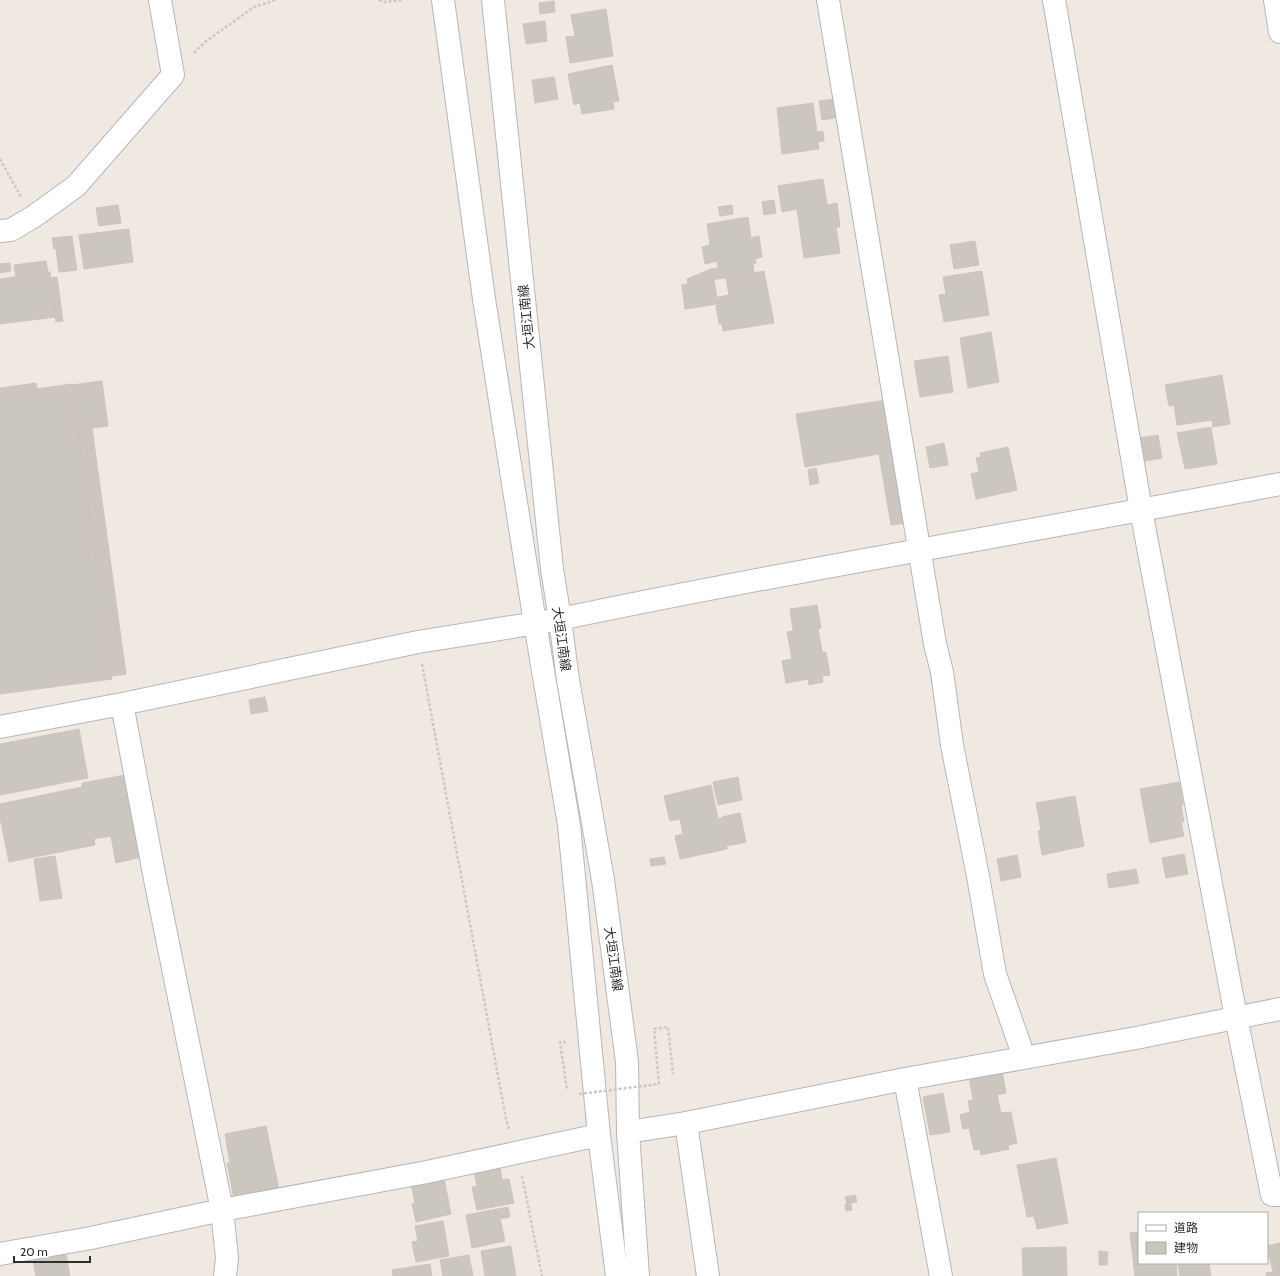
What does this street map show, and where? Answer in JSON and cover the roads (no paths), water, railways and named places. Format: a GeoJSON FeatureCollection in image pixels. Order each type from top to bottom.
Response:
{"type":"FeatureCollection","features":[{"type":"Feature","properties":{"kind":"street"},"geometry":{"type":"LineString","coordinates":[[0,231],[11,230],[33,217],[76,186],[173,75],[160,0]]}},
{"type":"Feature","properties":{"kind":"street"},"geometry":{"type":"LineString","coordinates":[[443,0],[484,299],[535,623],[569,825],[599,1135],[617,1276]]}},
{"type":"Feature","properties":{"kind":"street","name":"大垣江南線"},"geometry":{"type":"LineString","coordinates":[[493,0],[551,561],[568,680],[603,880],[627,1062],[628,1132],[638,1276]]}},
{"type":"Feature","properties":{"kind":"street"},"geometry":{"type":"LineString","coordinates":[[828,0],[919,550],[935,644],[942,672],[952,745],[978,876],[995,974],[1024,1057]]}},
{"type":"Feature","properties":{"kind":"street"},"geometry":{"type":"LineString","coordinates":[[1054,0],[1141,510],[1236,1017],[1272,1195],[1280,1195]]}},
{"type":"Feature","properties":{"kind":"street"},"geometry":{"type":"LineString","coordinates":[[1275,0],[1280,32]]}},
{"type":"Feature","properties":{"kind":"street"},"geometry":{"type":"LineString","coordinates":[[0,727],[122,704],[418,642],[560,619],[672,596],[1280,484]]}},
{"type":"Feature","properties":{"kind":"street"},"geometry":{"type":"LineString","coordinates":[[122,704],[222,1210],[227,1258],[225,1276]]}},
{"type":"Feature","properties":{"kind":"street"},"geometry":{"type":"LineString","coordinates":[[628,1132],[686,1123],[905,1079],[1136,1038],[1280,1009]]}},
{"type":"Feature","properties":{"kind":"street"},"geometry":{"type":"LineString","coordinates":[[905,1079],[941,1276]]}},
{"type":"Feature","properties":{"kind":"street"},"geometry":{"type":"LineString","coordinates":[[686,1123],[708,1276]]}},
{"type":"Feature","properties":{"kind":"street"},"geometry":{"type":"LineString","coordinates":[[0,1254],[91,1238],[222,1210],[427,1172],[599,1135]]}}]}
